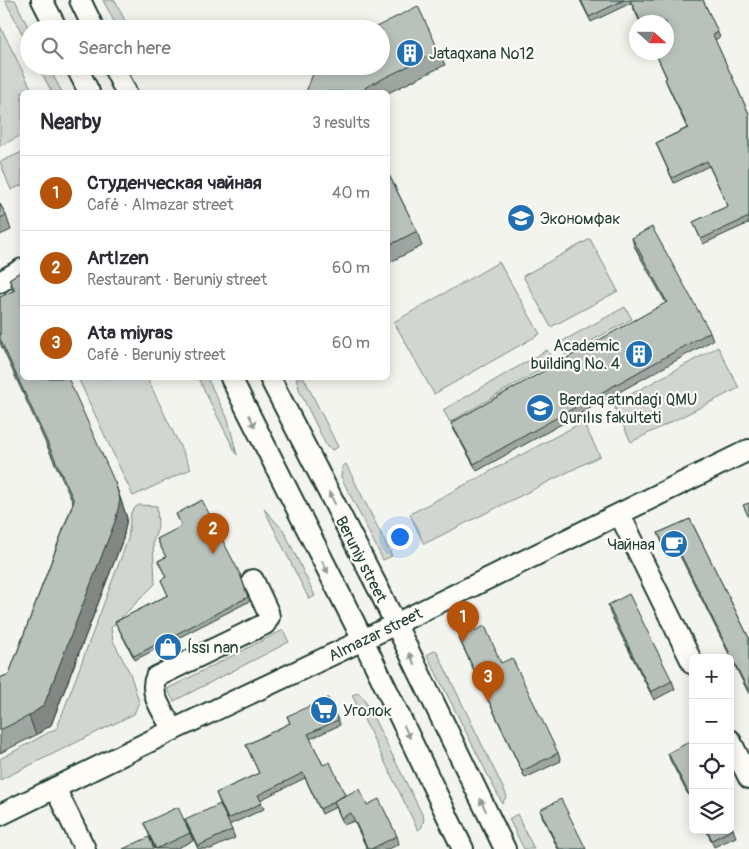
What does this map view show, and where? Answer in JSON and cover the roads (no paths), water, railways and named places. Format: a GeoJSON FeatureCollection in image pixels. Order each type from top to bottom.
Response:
{"type":"FeatureCollection","features":[{"type":"Feature","properties":{"kind":"street"},"geometry":{"type":"LineString","coordinates":[[42,0],[52,20]]}},
{"type":"Feature","properties":{"kind":"street"},"geometry":{"type":"LineString","coordinates":[[80,0],[90,20]]}},
{"type":"Feature","properties":{"kind":"street"},"geometry":{"type":"LineString","coordinates":[[80,75],[88,90]]}},
{"type":"Feature","properties":{"kind":"street"},"geometry":{"type":"LineString","coordinates":[[118,75],[125,90]]}},
{"type":"Feature","properties":{"kind":"street"},"geometry":{"type":"LineString","coordinates":[[0,282],[20,270]]}},
{"type":"Feature","properties":{"kind":"street"},"geometry":{"type":"LineString","coordinates":[[231,380],[363,640],[463,849]]}},
{"type":"Feature","properties":{"kind":"street","name":"Beruniy street"},"geometry":{"type":"LineString","coordinates":[[271,380],[395,624],[505,849]]}},
{"type":"Feature","properties":{"kind":"street","name":"Almazar street"},"geometry":{"type":"LineString","coordinates":[[0,815],[620,515],[749,450]]}},
{"type":"Feature","properties":{"kind":"street"},"geometry":{"type":"LineString","coordinates":[[620,515],[689,656]]}},
{"type":"Feature","properties":{"kind":"street"},"geometry":{"type":"LineString","coordinates":[[173,730],[154,694],[153,685],[156,677],[265,624],[268,612],[253,580]]}},
{"type":"Feature","properties":{"kind":"street"},"geometry":{"type":"LineString","coordinates":[[732,744],[749,778]]}},
{"type":"Feature","properties":{"kind":"street"},"geometry":{"type":"LineString","coordinates":[[55,788],[85,849]]}},
{"type":"Feature","properties":{"kind":"place","name":"Jataqxana №12"},"geometry":{"type":"Point","coordinates":[410,53]}},
{"type":"Feature","properties":{"kind":"place","name":"Экономфак"},"geometry":{"type":"Point","coordinates":[521,218]}},
{"type":"Feature","properties":{"kind":"place","name":"Academic building No. 4"},"geometry":{"type":"Point","coordinates":[639,354]}},
{"type":"Feature","properties":{"kind":"place","name":"Berdaq atındaǵı QMU Qurılıs fakulteti"},"geometry":{"type":"Point","coordinates":[540,408]}},
{"type":"Feature","properties":{"kind":"place","name":"Чайная"},"geometry":{"type":"Point","coordinates":[674,544]}},
{"type":"Feature","properties":{"kind":"place","name":"ArtIzen"},"geometry":{"type":"Point","coordinates":[213,554]}},
{"type":"Feature","properties":{"kind":"place","name":"Студенческая чайная"},"geometry":{"type":"Point","coordinates":[463,642]}},
{"type":"Feature","properties":{"kind":"place","name":"Íssı nan"},"geometry":{"type":"Point","coordinates":[168,647]}},
{"type":"Feature","properties":{"kind":"place","name":"Ata miyras"},"geometry":{"type":"Point","coordinates":[488,702]}},
{"type":"Feature","properties":{"kind":"place","name":"Уголок"},"geometry":{"type":"Point","coordinates":[324,710]}}]}
